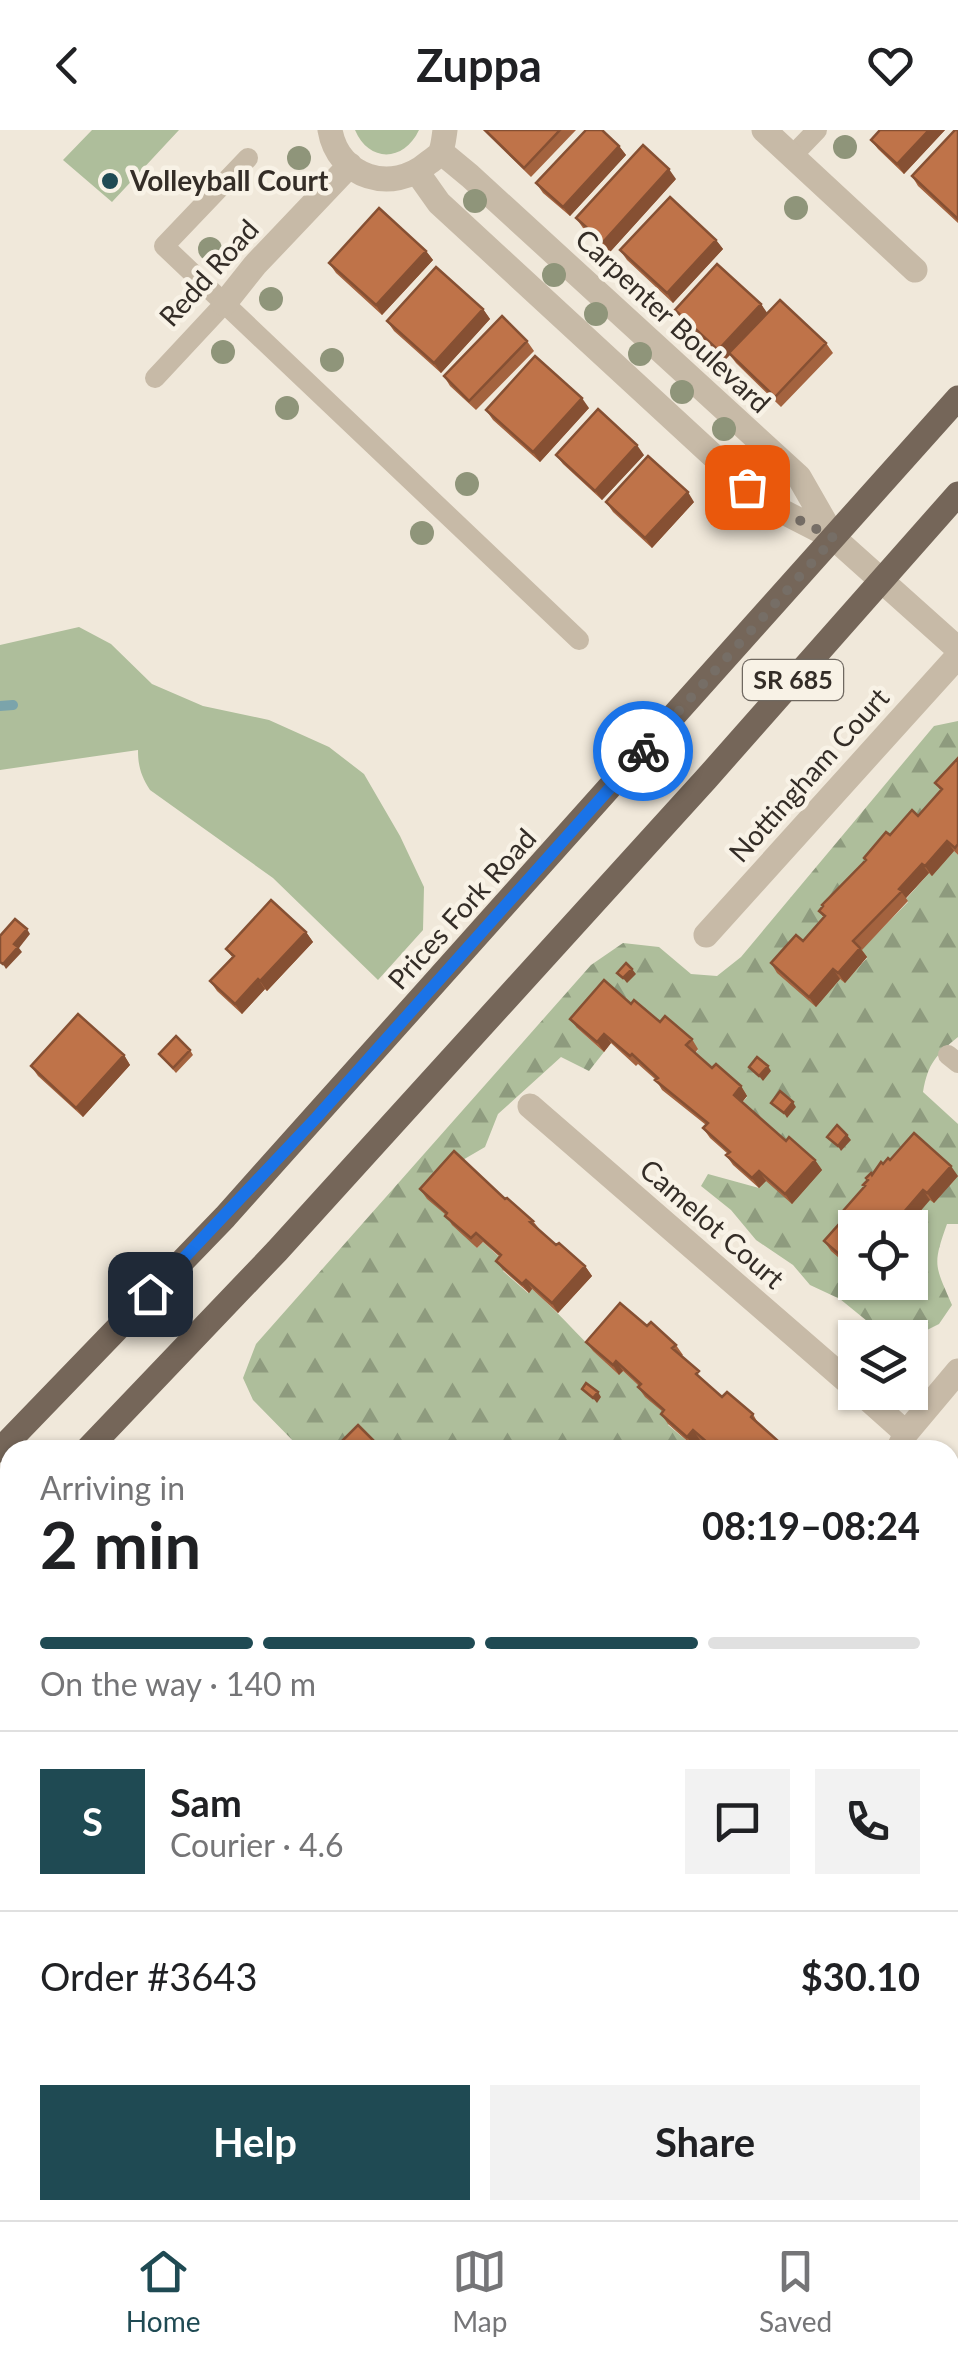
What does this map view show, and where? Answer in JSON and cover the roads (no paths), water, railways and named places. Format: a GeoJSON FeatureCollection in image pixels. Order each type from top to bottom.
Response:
{"type":"FeatureCollection","features":[{"type":"Feature","properties":{"kind":"main road","name":"Prices Fork Road"},"geometry":{"type":"LineString","coordinates":[[10,1440],[238,1203],[958,398]]}},
{"type":"Feature","properties":{"kind":"main road","name":"SR 685"},"geometry":{"type":"LineString","coordinates":[[96,1440],[290,1236],[958,494]]}},
{"type":"Feature","properties":{"kind":"street"},"geometry":{"type":"LineString","coordinates":[[330,130],[338,152],[350,165],[365,176],[382,180],[402,179],[417,172],[443,141]]}},
{"type":"Feature","properties":{"kind":"street"},"geometry":{"type":"LineString","coordinates":[[764,130],[916,270]]}},
{"type":"Feature","properties":{"kind":"street","name":"Carpenter Boulevard"},"geometry":{"type":"LineString","coordinates":[[443,141],[481,185],[798,476],[834,538]]}},
{"type":"Feature","properties":{"kind":"street","name":"Redd Road"},"geometry":{"type":"LineString","coordinates":[[224,304],[255,265],[350,165]]}},
{"type":"Feature","properties":{"kind":"street"},"geometry":{"type":"LineString","coordinates":[[417,172],[440,204],[747,487],[766,503],[834,538],[958,652]]}},
{"type":"Feature","properties":{"kind":"street","name":"Nottingham Court"},"geometry":{"type":"LineString","coordinates":[[706,935],[958,652]]}},
{"type":"Feature","properties":{"kind":"street","name":"Camelot Court"},"geometry":{"type":"LineString","coordinates":[[530,1106],[838,1373]]}},
{"type":"Feature","properties":{"kind":"street"},"geometry":{"type":"LineString","coordinates":[[903,1440],[958,1372]]}},
{"type":"Feature","properties":{"kind":"street","name":"Camelot Court"},"geometry":{"type":"LineString","coordinates":[[875,1410],[901,1440]]}},
{"type":"Feature","properties":{"kind":"lane"},"geometry":{"type":"LineString","coordinates":[[792,156],[817,130]]}},
{"type":"Feature","properties":{"kind":"lane"},"geometry":{"type":"LineString","coordinates":[[248,158],[164,246],[579,640]]}},
{"type":"Feature","properties":{"kind":"lane","name":"Redd Road"},"geometry":{"type":"LineString","coordinates":[[154,378],[224,304]]}},
{"type":"Feature","properties":{"kind":"waterway"},"geometry":{"type":"LineString","coordinates":[[0,706],[13,705]]}},
{"type":"Feature","properties":{"kind":"place","name":"Volleyball Court"},"geometry":{"type":"Point","coordinates":[110,181]}}]}
